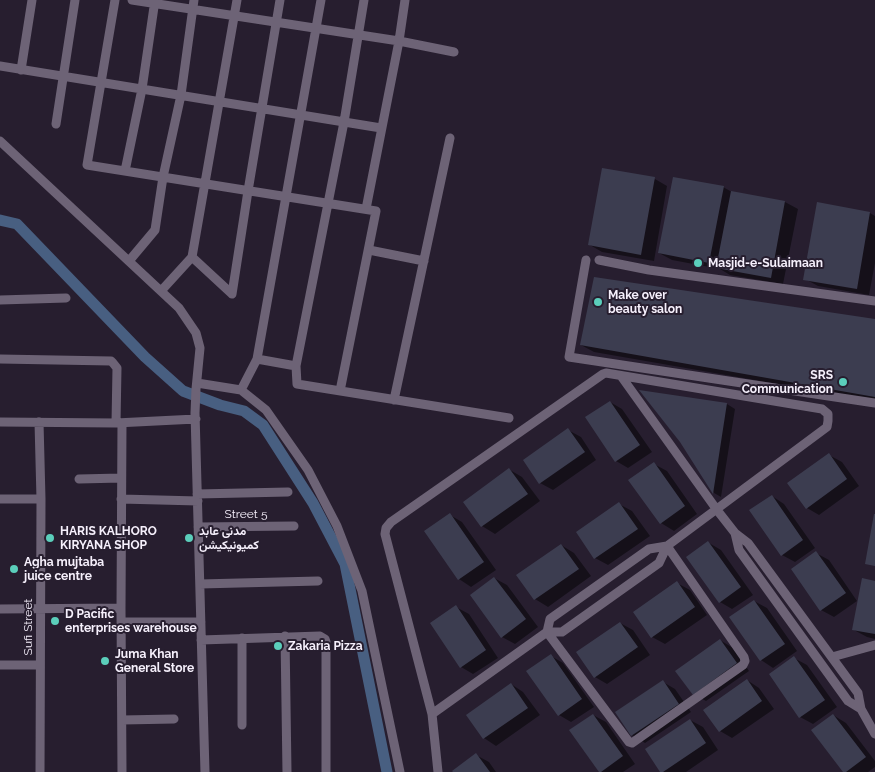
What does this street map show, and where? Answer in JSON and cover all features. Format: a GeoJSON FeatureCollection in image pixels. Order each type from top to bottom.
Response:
{"type":"FeatureCollection","features":[{"type":"Feature","properties":{"kind":"street"},"geometry":{"type":"LineString","coordinates":[[21,70],[32,0]]}},
{"type":"Feature","properties":{"kind":"street"},"geometry":{"type":"LineString","coordinates":[[56,124],[75,0]]}},
{"type":"Feature","properties":{"kind":"street"},"geometry":{"type":"LineString","coordinates":[[115,0],[87,165],[376,211],[340,391]]}},
{"type":"Feature","properties":{"kind":"street"},"geometry":{"type":"LineString","coordinates":[[132,0],[194,5],[234,16],[398,41],[454,52]]}},
{"type":"Feature","properties":{"kind":"street"},"geometry":{"type":"LineString","coordinates":[[161,291],[192,257],[237,0]]}},
{"type":"Feature","properties":{"kind":"street"},"geometry":{"type":"LineString","coordinates":[[192,257],[232,294],[280,0]]}},
{"type":"Feature","properties":{"kind":"street"},"geometry":{"type":"LineString","coordinates":[[241,390],[257,359],[321,0]]}},
{"type":"Feature","properties":{"kind":"street"},"geometry":{"type":"LineString","coordinates":[[364,0],[344,122],[296,366],[297,384],[509,418]]}},
{"type":"Feature","properties":{"kind":"street"},"geometry":{"type":"LineString","coordinates":[[366,209],[405,0]]}},
{"type":"Feature","properties":{"kind":"street"},"geometry":{"type":"LineString","coordinates":[[125,171],[142,89],[154,2]]}},
{"type":"Feature","properties":{"kind":"street"},"geometry":{"type":"LineString","coordinates":[[129,261],[155,230],[163,177],[181,95],[194,5]]}},
{"type":"Feature","properties":{"kind":"street"},"geometry":{"type":"LineString","coordinates":[[0,66],[381,128]]}},
{"type":"Feature","properties":{"kind":"street"},"geometry":{"type":"LineString","coordinates":[[394,400],[450,138]]}},
{"type":"Feature","properties":{"kind":"street"},"geometry":{"type":"LineString","coordinates":[[0,141],[179,308],[196,332],[200,348],[195,416],[205,772]]}},
{"type":"Feature","properties":{"kind":"street"},"geometry":{"type":"LineString","coordinates":[[369,250],[424,261]]}},
{"type":"Feature","properties":{"kind":"street"},"geometry":{"type":"LineString","coordinates":[[586,260],[569,357],[875,403]]}},
{"type":"Feature","properties":{"kind":"street"},"geometry":{"type":"LineString","coordinates":[[599,260],[659,271],[875,301]]}},
{"type":"Feature","properties":{"kind":"street"},"geometry":{"type":"LineString","coordinates":[[0,300],[66,298]]}},
{"type":"Feature","properties":{"kind":"street"},"geometry":{"type":"LineString","coordinates":[[0,359],[111,361],[117,368],[121,478],[122,772]]}},
{"type":"Feature","properties":{"kind":"street"},"geometry":{"type":"LineString","coordinates":[[257,359],[296,366]]}},
{"type":"Feature","properties":{"kind":"street"},"geometry":{"type":"LineString","coordinates":[[438,772],[432,714],[385,534],[386,528],[391,522],[603,374],[608,373],[822,409],[828,414],[827,427],[667,546],[649,549],[550,619],[546,632]]}},
{"type":"Feature","properties":{"kind":"street"},"geometry":{"type":"LineString","coordinates":[[621,376],[717,510],[735,533],[748,542],[858,693],[861,709],[875,734]]}},
{"type":"Feature","properties":{"kind":"street"},"geometry":{"type":"LineString","coordinates":[[196,386],[241,390],[266,410],[308,470],[337,526],[362,592],[400,772]]}},
{"type":"Feature","properties":{"kind":"street"},"geometry":{"type":"LineString","coordinates":[[0,422],[119,423],[195,416]]}},
{"type":"Feature","properties":{"kind":"street","name":"Sufi Street"},"geometry":{"type":"LineString","coordinates":[[39,422],[40,772]]}},
{"type":"Feature","properties":{"kind":"street"},"geometry":{"type":"LineString","coordinates":[[79,479],[121,478]]}},
{"type":"Feature","properties":{"kind":"street"},"geometry":{"type":"LineString","coordinates":[[121,499],[198,498],[288,492]]}},
{"type":"Feature","properties":{"kind":"street"},"geometry":{"type":"LineString","coordinates":[[0,498],[40,499]]}},
{"type":"Feature","properties":{"kind":"street","name":"Street 5"},"geometry":{"type":"LineString","coordinates":[[198,527],[294,526]]}},
{"type":"Feature","properties":{"kind":"street"},"geometry":{"type":"LineString","coordinates":[[735,533],[739,550],[848,700],[861,709]]}},
{"type":"Feature","properties":{"kind":"street"},"geometry":{"type":"LineString","coordinates":[[432,714],[546,632],[562,632],[659,563],[667,546]]}},
{"type":"Feature","properties":{"kind":"street"},"geometry":{"type":"LineString","coordinates":[[546,632],[629,742],[632,743],[744,665],[746,661],[744,657],[667,546]]}},
{"type":"Feature","properties":{"kind":"street"},"geometry":{"type":"LineString","coordinates":[[200,584],[318,581]]}},
{"type":"Feature","properties":{"kind":"street"},"geometry":{"type":"LineString","coordinates":[[600,584],[610,598]]}},
{"type":"Feature","properties":{"kind":"street"},"geometry":{"type":"LineString","coordinates":[[0,609],[121,608]]}},
{"type":"Feature","properties":{"kind":"street"},"geometry":{"type":"LineString","coordinates":[[121,622],[201,622]]}},
{"type":"Feature","properties":{"kind":"street"},"geometry":{"type":"LineString","coordinates":[[201,640],[285,636],[323,637],[326,642],[326,772]]}},
{"type":"Feature","properties":{"kind":"street"},"geometry":{"type":"LineString","coordinates":[[285,636],[286,772]]}},
{"type":"Feature","properties":{"kind":"street"},"geometry":{"type":"LineString","coordinates":[[242,638],[242,725]]}},
{"type":"Feature","properties":{"kind":"street"},"geometry":{"type":"LineString","coordinates":[[832,657],[875,645]]}},
{"type":"Feature","properties":{"kind":"street"},"geometry":{"type":"LineString","coordinates":[[0,665],[40,665]]}},
{"type":"Feature","properties":{"kind":"street"},"geometry":{"type":"LineString","coordinates":[[122,720],[174,719]]}},
{"type":"Feature","properties":{"kind":"building"},"geometry":{"type":"Polygon","coordinates":[[[602,168],[655,177],[641,255],[588,245],[602,168]]]}},
{"type":"Feature","properties":{"kind":"building"},"geometry":{"type":"Polygon","coordinates":[[[673,177],[724,186],[709,263],[658,253],[673,177]]]}},
{"type":"Feature","properties":{"kind":"building"},"geometry":{"type":"Polygon","coordinates":[[[731,191],[785,201],[771,278],[716,268],[731,191]]]}},
{"type":"Feature","properties":{"kind":"building"},"geometry":{"type":"Polygon","coordinates":[[[817,202],[870,212],[857,289],[803,280],[817,202]]]}},
{"type":"Feature","properties":{"kind":"building"},"geometry":{"type":"Polygon","coordinates":[[[594,277],[875,319],[875,397],[580,345],[594,277]]]}},
{"type":"Feature","properties":{"kind":"building"},"geometry":{"type":"Polygon","coordinates":[[[639,390],[727,403],[713,494],[680,442],[639,390]]]}},
{"type":"Feature","properties":{"kind":"building"},"geometry":{"type":"Polygon","coordinates":[[[610,401],[640,445],[615,462],[585,417],[610,401]]]}},
{"type":"Feature","properties":{"kind":"building"},"geometry":{"type":"Polygon","coordinates":[[[568,428],[585,452],[539,484],[523,460],[568,428]]]}},
{"type":"Feature","properties":{"kind":"building"},"geometry":{"type":"Polygon","coordinates":[[[829,453],[847,479],[806,509],[787,483],[829,453]]]}},
{"type":"Feature","properties":{"kind":"building"},"geometry":{"type":"Polygon","coordinates":[[[654,462],[685,506],[660,524],[628,480],[654,462]]]}},
{"type":"Feature","properties":{"kind":"building"},"geometry":{"type":"Polygon","coordinates":[[[509,468],[528,494],[481,527],[463,502],[509,468]]]}},
{"type":"Feature","properties":{"kind":"building"},"geometry":{"type":"Polygon","coordinates":[[[772,495],[803,540],[781,556],[749,510],[772,495]]]}},
{"type":"Feature","properties":{"kind":"building"},"geometry":{"type":"Polygon","coordinates":[[[619,502],[638,529],[594,559],[576,532],[619,502]]]}},
{"type":"Feature","properties":{"kind":"building"},"geometry":{"type":"Polygon","coordinates":[[[450,513],[484,562],[458,580],[424,531],[450,513]]]}},
{"type":"Feature","properties":{"kind":"building"},"geometry":{"type":"Polygon","coordinates":[[[875,514],[875,566],[865,564],[875,514]]]}},
{"type":"Feature","properties":{"kind":"building"},"geometry":{"type":"Polygon","coordinates":[[[708,541],[741,587],[719,603],[686,557],[708,541]]]}},
{"type":"Feature","properties":{"kind":"building"},"geometry":{"type":"Polygon","coordinates":[[[561,544],[579,569],[534,600],[516,575],[561,544]]]}},
{"type":"Feature","properties":{"kind":"building"},"geometry":{"type":"Polygon","coordinates":[[[816,551],[846,593],[820,611],[791,569],[816,551]]]}},
{"type":"Feature","properties":{"kind":"building"},"geometry":{"type":"Polygon","coordinates":[[[494,577],[526,619],[501,638],[470,595],[494,577]]]}},
{"type":"Feature","properties":{"kind":"building"},"geometry":{"type":"Polygon","coordinates":[[[862,578],[875,581],[875,634],[852,630],[862,578]]]}},
{"type":"Feature","properties":{"kind":"building"},"geometry":{"type":"Polygon","coordinates":[[[677,581],[695,607],[651,638],[633,612],[677,581]]]}},
{"type":"Feature","properties":{"kind":"building"},"geometry":{"type":"Polygon","coordinates":[[[754,600],[785,644],[760,661],[729,617],[754,600]]]}},
{"type":"Feature","properties":{"kind":"building"},"geometry":{"type":"Polygon","coordinates":[[[456,605],[486,650],[460,668],[430,623],[456,605]]]}},
{"type":"Feature","properties":{"kind":"building"},"geometry":{"type":"Polygon","coordinates":[[[620,622],[638,647],[594,678],[576,652],[620,622]]]}},
{"type":"Feature","properties":{"kind":"building"},"geometry":{"type":"Polygon","coordinates":[[[720,639],[737,663],[693,695],[675,671],[720,639]]]}},
{"type":"Feature","properties":{"kind":"building"},"geometry":{"type":"Polygon","coordinates":[[[551,654],[582,699],[558,716],[526,671],[551,654]]]}},
{"type":"Feature","properties":{"kind":"building"},"geometry":{"type":"Polygon","coordinates":[[[794,656],[825,700],[799,718],[769,674],[794,656]]]}},
{"type":"Feature","properties":{"kind":"building"},"geometry":{"type":"Polygon","coordinates":[[[747,679],[762,701],[719,732],[703,710],[747,679]]]}},
{"type":"Feature","properties":{"kind":"building"},"geometry":{"type":"Polygon","coordinates":[[[663,680],[679,704],[631,736],[615,712],[663,680]]]}},
{"type":"Feature","properties":{"kind":"building"},"geometry":{"type":"Polygon","coordinates":[[[511,683],[528,708],[483,739],[466,715],[511,683]]]}},
{"type":"Feature","properties":{"kind":"building"},"geometry":{"type":"Polygon","coordinates":[[[593,714],[623,756],[601,772],[599,772],[569,730],[593,714]]]}},
{"type":"Feature","properties":{"kind":"building"},"geometry":{"type":"Polygon","coordinates":[[[833,714],[866,757],[846,772],[843,772],[811,730],[833,714]]]}},
{"type":"Feature","properties":{"kind":"building"},"geometry":{"type":"Polygon","coordinates":[[[690,719],[706,743],[663,772],[660,772],[645,749],[690,719]]]}},
{"type":"Feature","properties":{"kind":"building"},"geometry":{"type":"Polygon","coordinates":[[[476,753],[490,772],[452,771],[476,753]]]}},
{"type":"Feature","properties":{"kind":"waterway"},"geometry":{"type":"LineString","coordinates":[[0,220],[17,224],[145,357],[183,391],[220,405],[244,411],[263,425],[313,503],[345,564],[387,772]]}},
{"type":"Feature","properties":{"kind":"place","name":"Masjid-e-Sulaimaan"},"geometry":{"type":"Point","coordinates":[698,263]}},
{"type":"Feature","properties":{"kind":"place","name":"Make over beauty salon"},"geometry":{"type":"Point","coordinates":[598,302]}},
{"type":"Feature","properties":{"kind":"place","name":"SRS Communication"},"geometry":{"type":"Point","coordinates":[843,382]}},
{"type":"Feature","properties":{"kind":"place","name":"HARIS KALHORO KIRYANA SHOP"},"geometry":{"type":"Point","coordinates":[50,538]}},
{"type":"Feature","properties":{"kind":"place","name":"مدنی عابد کمیونیکیشن"},"geometry":{"type":"Point","coordinates":[189,538]}},
{"type":"Feature","properties":{"kind":"place","name":"Agha mujtaba juice centre"},"geometry":{"type":"Point","coordinates":[14,569]}},
{"type":"Feature","properties":{"kind":"place","name":"D Pacific enterprises warehouse"},"geometry":{"type":"Point","coordinates":[55,621]}},
{"type":"Feature","properties":{"kind":"place","name":"Zakaria Pizza"},"geometry":{"type":"Point","coordinates":[278,646]}},
{"type":"Feature","properties":{"kind":"place","name":"Juma Khan General Store"},"geometry":{"type":"Point","coordinates":[105,661]}}]}
